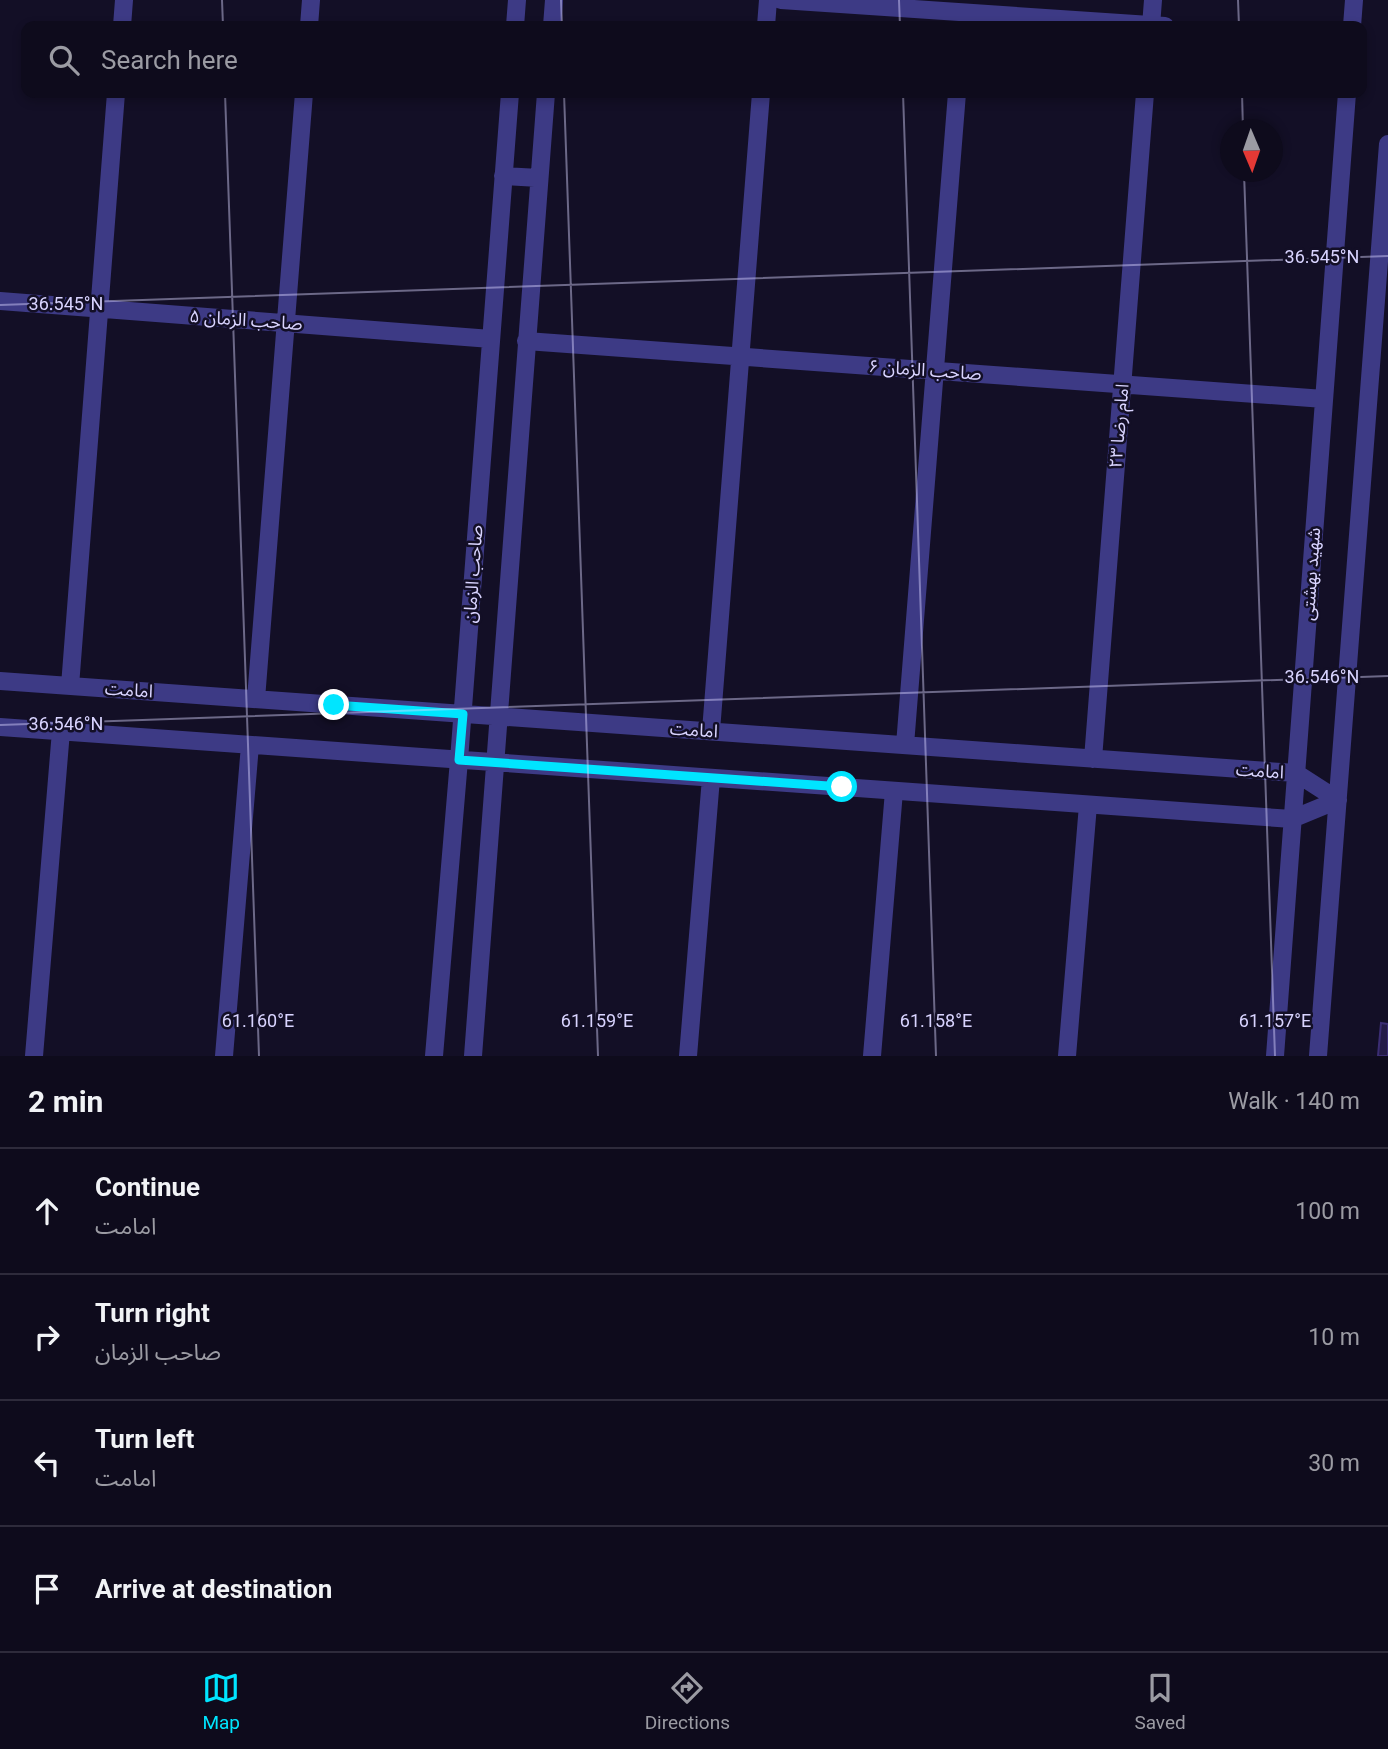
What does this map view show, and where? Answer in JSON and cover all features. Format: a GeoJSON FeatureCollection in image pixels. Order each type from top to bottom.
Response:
{"type":"FeatureCollection","features":[{"type":"Feature","properties":{"kind":"street"},"geometry":{"type":"LineString","coordinates":[[122,21],[124,0]]}},
{"type":"Feature","properties":{"kind":"street"},"geometry":{"type":"LineString","coordinates":[[309,21],[311,0]]}},
{"type":"Feature","properties":{"kind":"street"},"geometry":{"type":"LineString","coordinates":[[515,21],[517,0]]}},
{"type":"Feature","properties":{"kind":"street"},"geometry":{"type":"LineString","coordinates":[[552,21],[554,0]]}},
{"type":"Feature","properties":{"kind":"street"},"geometry":{"type":"LineString","coordinates":[[766,21],[768,0]]}},
{"type":"Feature","properties":{"kind":"street"},"geometry":{"type":"LineString","coordinates":[[781,0],[1081,21]]}},
{"type":"Feature","properties":{"kind":"street"},"geometry":{"type":"LineString","coordinates":[[1153,0],[1155,21]]}},
{"type":"Feature","properties":{"kind":"street"},"geometry":{"type":"LineString","coordinates":[[1352,21],[1354,0]]}},
{"type":"Feature","properties":{"kind":"street"},"geometry":{"type":"LineString","coordinates":[[70,686],[116,98]]}},
{"type":"Feature","properties":{"kind":"street"},"geometry":{"type":"LineString","coordinates":[[256,699],[304,98]]}},
{"type":"Feature","properties":{"kind":"street","name":"صاحب الزمان"},"geometry":{"type":"LineString","coordinates":[[434,1056],[510,98]]}},
{"type":"Feature","properties":{"kind":"street","name":"صاحب الزمان"},"geometry":{"type":"LineString","coordinates":[[473,1056],[546,98]]}},
{"type":"Feature","properties":{"kind":"street"},"geometry":{"type":"LineString","coordinates":[[710,731],[761,98]]}},
{"type":"Feature","properties":{"kind":"street"},"geometry":{"type":"LineString","coordinates":[[905,745],[957,98]]}},
{"type":"Feature","properties":{"kind":"street","name":"امام رضا ۲۳"},"geometry":{"type":"LineString","coordinates":[[1093,759],[1145,98]]}},
{"type":"Feature","properties":{"kind":"street","name":"شهید بهشتی"},"geometry":{"type":"LineString","coordinates":[[1275,1056],[1347,98]]}},
{"type":"Feature","properties":{"kind":"street"},"geometry":{"type":"LineString","coordinates":[[1318,1056],[1388,144]]}},
{"type":"Feature","properties":{"kind":"street"},"geometry":{"type":"LineString","coordinates":[[503,176],[539,178]]}},
{"type":"Feature","properties":{"kind":"street","name":"صاحب الزمان ۵"},"geometry":{"type":"LineString","coordinates":[[0,301],[491,339]]}},
{"type":"Feature","properties":{"kind":"street","name":"صاحب الزمان ۶"},"geometry":{"type":"LineString","coordinates":[[526,341],[1324,399]]}},
{"type":"Feature","properties":{"kind":"street","name":"امامت"},"geometry":{"type":"LineString","coordinates":[[0,681],[1296,773],[1338,800]]}},
{"type":"Feature","properties":{"kind":"street"},"geometry":{"type":"LineString","coordinates":[[0,727],[1292,819],[1338,800]]}},
{"type":"Feature","properties":{"kind":"street"},"geometry":{"type":"LineString","coordinates":[[34,1056],[61,731]]}},
{"type":"Feature","properties":{"kind":"street"},"geometry":{"type":"LineString","coordinates":[[224,1056],[250,745]]}},
{"type":"Feature","properties":{"kind":"street"},"geometry":{"type":"LineString","coordinates":[[688,1056],[711,778]]}},
{"type":"Feature","properties":{"kind":"street"},"geometry":{"type":"LineString","coordinates":[[872,1056],[894,791]]}},
{"type":"Feature","properties":{"kind":"street"},"geometry":{"type":"LineString","coordinates":[[1067,1056],[1088,805]]}},
{"type":"Feature","properties":{"kind":"building"},"geometry":{"type":"Polygon","coordinates":[[[1381,1023],[1388,1024],[1388,1056],[1378,1056],[1381,1023]]]}},
{"type":"Feature","properties":{"kind":"route"},"geometry":{"type":"LineString","coordinates":[[334,705],[463,714],[459,760],[842,787]]}}]}
